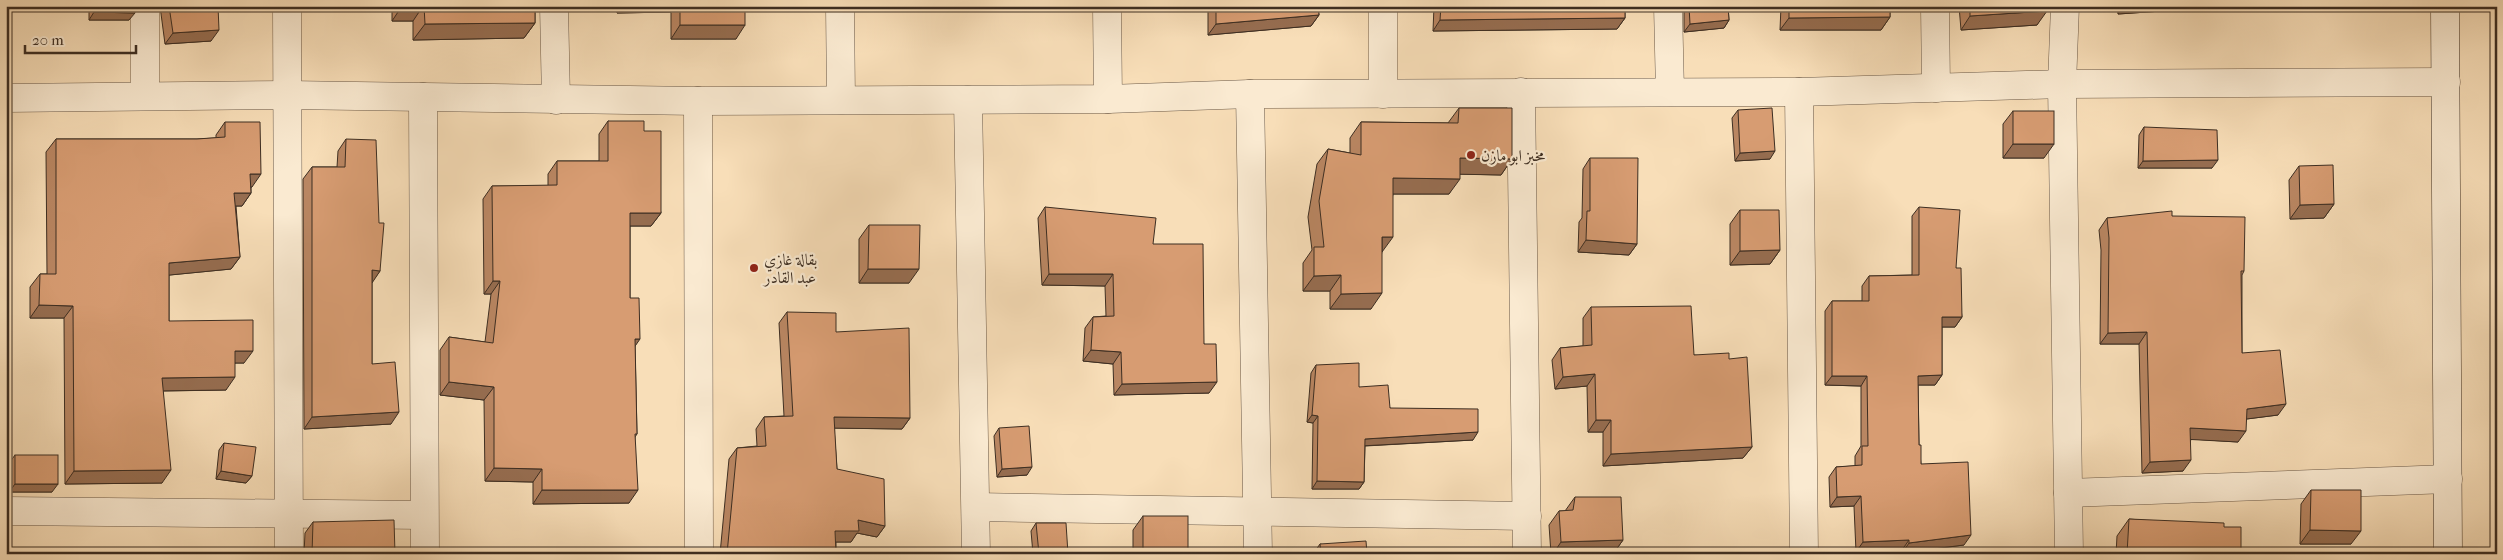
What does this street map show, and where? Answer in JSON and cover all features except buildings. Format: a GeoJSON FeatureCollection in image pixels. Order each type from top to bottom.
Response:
{"type":"FeatureCollection","features":[{"type":"Feature","properties":{"kind":"street"},"geometry":{"type":"LineString","coordinates":[[145,6],[145,96]]}},
{"type":"Feature","properties":{"kind":"street"},"geometry":{"type":"LineString","coordinates":[[287,6],[289,554]]}},
{"type":"Feature","properties":{"kind":"street"},"geometry":{"type":"LineString","coordinates":[[554,6],[556,100]]}},
{"type":"Feature","properties":{"kind":"street"},"geometry":{"type":"LineString","coordinates":[[840,6],[841,100]]}},
{"type":"Feature","properties":{"kind":"street"},"geometry":{"type":"LineString","coordinates":[[1108,6],[1108,99]]}},
{"type":"Feature","properties":{"kind":"street"},"geometry":{"type":"LineString","coordinates":[[1383,6],[1383,94]]}},
{"type":"Feature","properties":{"kind":"street"},"geometry":{"type":"LineString","coordinates":[[1668,6],[1670,92]]}},
{"type":"Feature","properties":{"kind":"street"},"geometry":{"type":"LineString","coordinates":[[1935,6],[1936,88]]}},
{"type":"Feature","properties":{"kind":"street"},"geometry":{"type":"LineString","coordinates":[[2065,6],[2062,84],[2069,554]]}},
{"type":"Feature","properties":{"kind":"street"},"geometry":{"type":"LineString","coordinates":[[2445,6],[2448,554]]}},
{"type":"Feature","properties":{"kind":"street"},"geometry":{"type":"LineString","coordinates":[[6,98],[288,95],[556,100],[968,100],[1108,99],[1250,94],[1799,92],[2062,84],[2446,82]]}},
{"type":"Feature","properties":{"kind":"street"},"geometry":{"type":"LineString","coordinates":[[1521,92],[1527,554]]}},
{"type":"Feature","properties":{"kind":"street"},"geometry":{"type":"LineString","coordinates":[[1799,92],[1804,554]]}},
{"type":"Feature","properties":{"kind":"street"},"geometry":{"type":"LineString","coordinates":[[1250,94],[1258,554]]}},
{"type":"Feature","properties":{"kind":"street"},"geometry":{"type":"LineString","coordinates":[[423,97],[425,554]]}},
{"type":"Feature","properties":{"kind":"street"},"geometry":{"type":"LineString","coordinates":[[968,100],[976,554]]}},
{"type":"Feature","properties":{"kind":"street"},"geometry":{"type":"LineString","coordinates":[[698,101],[699,554]]}},
{"type":"Feature","properties":{"kind":"street"},"geometry":{"type":"LineString","coordinates":[[2068,493],[2448,479]]}},
{"type":"Feature","properties":{"kind":"street"},"geometry":{"type":"LineString","coordinates":[[976,507],[1527,516]]}},
{"type":"Feature","properties":{"kind":"street"},"geometry":{"type":"LineString","coordinates":[[6,511],[424,515]]}},
{"type":"Feature","properties":{"kind":"place","name":"مخبز ابو مازن"},"geometry":{"type":"Point","coordinates":[1471,155]}},
{"type":"Feature","properties":{"kind":"place","name":"بقالة غازي عبد القادر"},"geometry":{"type":"Point","coordinates":[754,268]}}]}
